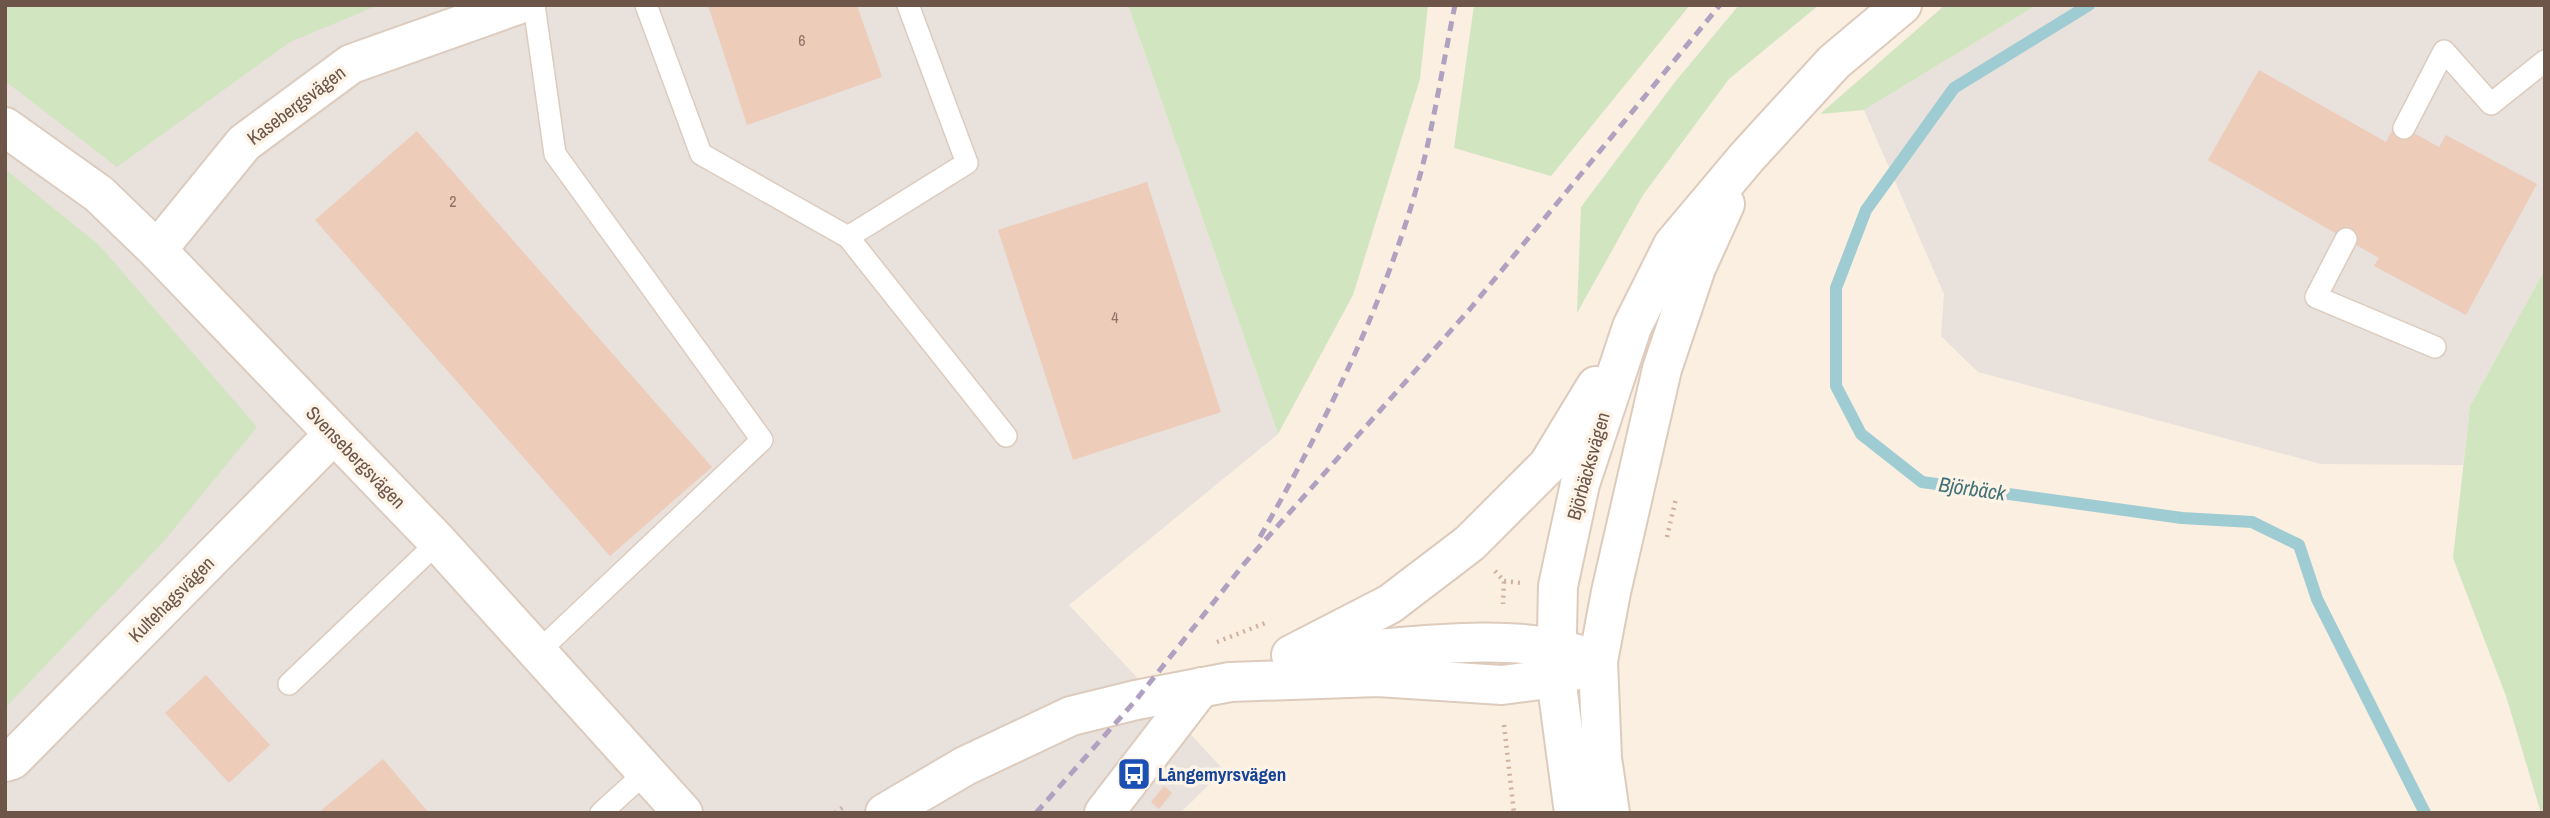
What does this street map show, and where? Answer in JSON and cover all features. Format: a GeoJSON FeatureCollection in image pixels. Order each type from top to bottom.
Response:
{"type":"FeatureCollection","features":[{"type":"Feature","properties":{"kind":"street","name":"Kasebergsvägen"},"geometry":{"type":"LineString","coordinates":[[157,250],[244,143],[351,64],[517,5]]}},
{"type":"Feature","properties":{"kind":"street","name":"Björbäcksvägen"},"geometry":{"type":"LineString","coordinates":[[1574,813],[1556,662],[1558,586],[1580,484],[1632,327],[1673,245],[1747,157],[1834,62],[1902,5]]}},
{"type":"Feature","properties":{"kind":"street","name":"Svensebergsvägen"},"geometry":{"type":"LineString","coordinates":[[5,127],[99,194],[157,250],[438,541],[682,813]]}},
{"type":"Feature","properties":{"kind":"street","name":"Björbäcksvägen"},"geometry":{"type":"LineString","coordinates":[[1610,813],[1602,758],[1598,661],[1662,369],[1696,268],[1747,157]]}},
{"type":"Feature","properties":{"kind":"street"},"geometry":{"type":"LineString","coordinates":[[1104,813],[1215,685],[1291,655],[1390,604],[1470,543],[1548,465],[1632,327]]}},
{"type":"Feature","properties":{"kind":"street","name":"Kultehagsvägen"},"geometry":{"type":"LineString","coordinates":[[5,762],[12,760],[334,434]]}},
{"type":"Feature","properties":{"kind":"street"},"geometry":{"type":"LineString","coordinates":[[1291,655],[1502,642],[1556,662],[1598,661]]}},
{"type":"Feature","properties":{"kind":"street"},"geometry":{"type":"LineString","coordinates":[[885,813],[965,766],[1070,716],[1215,685],[1378,677],[1502,685],[1556,662]]}},
{"type":"Feature","properties":{"kind":"lane"},"geometry":{"type":"LineString","coordinates":[[534,5],[555,154],[762,440],[538,652]]}},
{"type":"Feature","properties":{"kind":"lane"},"geometry":{"type":"LineString","coordinates":[[646,5],[701,153],[848,237],[1006,436]]}},
{"type":"Feature","properties":{"kind":"lane"},"geometry":{"type":"LineString","coordinates":[[848,237],[967,163],[908,5]]}},
{"type":"Feature","properties":{"kind":"lane"},"geometry":{"type":"LineString","coordinates":[[2404,128],[2444,51],[2491,104],[2545,61]]}},
{"type":"Feature","properties":{"kind":"lane"},"geometry":{"type":"LineString","coordinates":[[2346,239],[2316,297],[2435,347]]}},
{"type":"Feature","properties":{"kind":"lane"},"geometry":{"type":"LineString","coordinates":[[289,684],[438,541]]}},
{"type":"Feature","properties":{"kind":"lane"},"geometry":{"type":"LineString","coordinates":[[601,813],[646,772]]}},
{"type":"Feature","properties":{"kind":"shaded area"},"geometry":{"type":"Polygon","coordinates":[[[5,5],[1128,5],[1278,434],[1069,605],[1224,770],[1180,813],[5,813],[5,5]]]}},
{"type":"Feature","properties":{"kind":"shaded area"},"geometry":{"type":"Polygon","coordinates":[[[2037,5],[2545,5],[2545,269],[2470,406],[2463,465],[2321,464],[1978,372],[1941,336],[1944,294],[1864,110],[2037,5]]]}},
{"type":"Feature","properties":{"kind":"green space"},"geometry":{"type":"Polygon","coordinates":[[[5,5],[379,5],[290,42],[117,167],[5,81],[5,5]]]}},
{"type":"Feature","properties":{"kind":"green space"},"geometry":{"type":"Polygon","coordinates":[[[1128,5],[1428,5],[1420,79],[1353,295],[1278,434],[1128,5]]]}},
{"type":"Feature","properties":{"kind":"green space"},"geometry":{"type":"Polygon","coordinates":[[[1474,5],[1690,5],[1551,176],[1454,148],[1474,5]]]}},
{"type":"Feature","properties":{"kind":"green space"},"geometry":{"type":"Polygon","coordinates":[[[1739,5],[1819,5],[1729,79],[1643,195],[1577,313],[1581,207],[1675,82],[1739,5]]]}},
{"type":"Feature","properties":{"kind":"green space"},"geometry":{"type":"Polygon","coordinates":[[[1945,5],[2037,5],[1864,110],[1820,114],[1945,5]]]}},
{"type":"Feature","properties":{"kind":"green space"},"geometry":{"type":"Polygon","coordinates":[[[5,169],[99,245],[257,427],[165,540],[5,708],[5,169]]]}},
{"type":"Feature","properties":{"kind":"green space"},"geometry":{"type":"Polygon","coordinates":[[[2545,269],[2545,813],[2541,813],[2506,696],[2453,558],[2470,406],[2545,269]]]}},
{"type":"Feature","properties":{"kind":"building"},"geometry":{"type":"Polygon","coordinates":[[[708,5],[857,5],[882,77],[747,125],[708,5]]]}},
{"type":"Feature","properties":{"kind":"building"},"geometry":{"type":"Polygon","coordinates":[[[2259,70],[2386,142],[2396,123],[2439,147],[2446,135],[2537,184],[2466,315],[2374,266],[2379,258],[2208,160],[2259,70]]]}},
{"type":"Feature","properties":{"kind":"building"},"geometry":{"type":"Polygon","coordinates":[[[417,131],[712,467],[610,556],[315,220],[417,131]]]}},
{"type":"Feature","properties":{"kind":"building"},"geometry":{"type":"Polygon","coordinates":[[[1147,182],[1221,412],[1073,460],[998,230],[1147,182]]]}},
{"type":"Feature","properties":{"kind":"building"},"geometry":{"type":"Polygon","coordinates":[[[206,675],[270,745],[229,783],[165,713],[206,675]]]}},
{"type":"Feature","properties":{"kind":"building"},"geometry":{"type":"Polygon","coordinates":[[[383,759],[429,813],[318,813],[383,759]]]}},
{"type":"Feature","properties":{"kind":"building"},"geometry":{"type":"Polygon","coordinates":[[[1164,786],[1172,793],[1159,809],[1151,802],[1164,786]]]}},
{"type":"Feature","properties":{"kind":"waterway","name":"Björbäck"},"geometry":{"type":"LineString","coordinates":[[2089,5],[1954,88],[1866,210],[1836,288],[1836,386],[1861,434],[1922,482],[2182,518],[2252,522],[2299,545],[2317,599],[2425,813]]}},
{"type":"Feature","properties":{"kind":"railway"},"geometry":{"type":"LineString","coordinates":[[1260,537],[1334,398],[1396,253],[1426,152],[1455,5]]}},
{"type":"Feature","properties":{"kind":"railway"},"geometry":{"type":"LineString","coordinates":[[1036,813],[1136,700],[1244,564],[1470,309],[1720,5]]}},
{"type":"Feature","properties":{"kind":"place","name":"Långemyrsvägen"},"geometry":{"type":"Point","coordinates":[1134,774]}}]}
